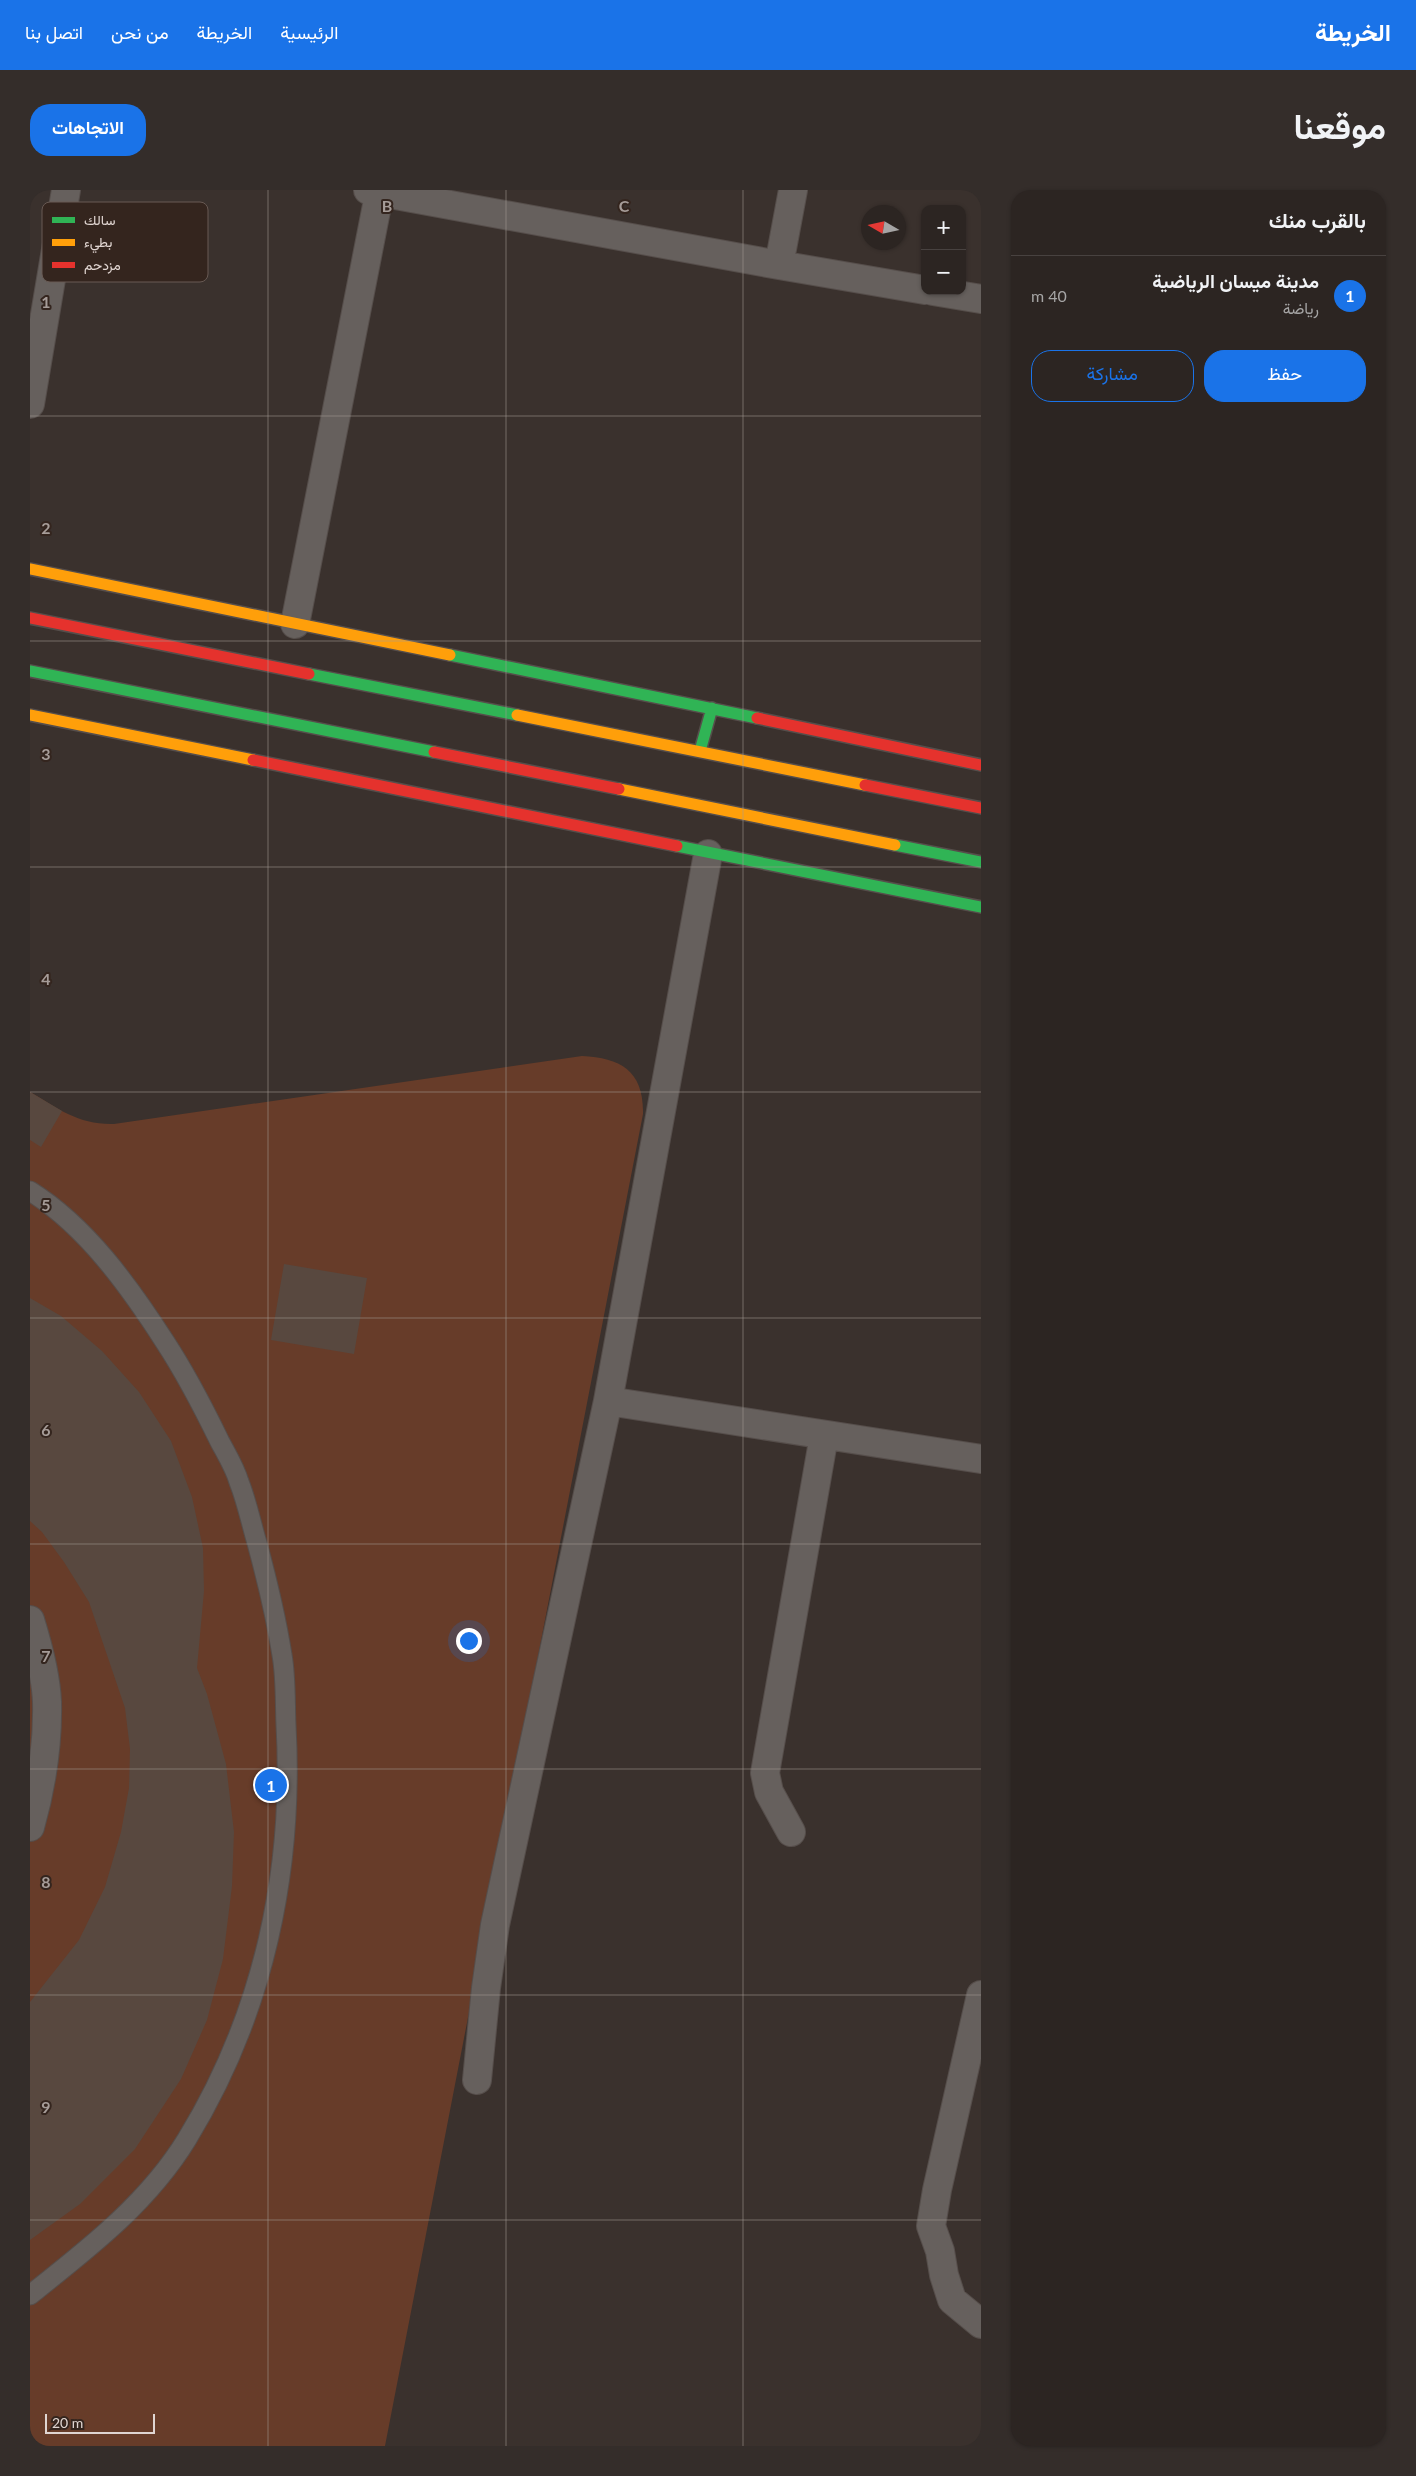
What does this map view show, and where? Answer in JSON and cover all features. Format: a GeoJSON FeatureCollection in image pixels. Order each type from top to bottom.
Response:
{"type":"FeatureCollection","features":[{"type":"Feature","properties":{"kind":"main road"},"geometry":{"type":"LineString","coordinates":[[30,569],[712,708],[981,765]]}},
{"type":"Feature","properties":{"kind":"main road"},"geometry":{"type":"LineString","coordinates":[[30,618],[981,808]]}},
{"type":"Feature","properties":{"kind":"main road"},"geometry":{"type":"LineString","coordinates":[[30,671],[981,862]]}},
{"type":"Feature","properties":{"kind":"main road"},"geometry":{"type":"LineString","coordinates":[[700,751],[712,708]]}},
{"type":"Feature","properties":{"kind":"main road"},"geometry":{"type":"LineString","coordinates":[[30,715],[981,908]]}},
{"type":"Feature","properties":{"kind":"street"},"geometry":{"type":"LineString","coordinates":[[779,266],[793,190]]}},
{"type":"Feature","properties":{"kind":"street"},"geometry":{"type":"LineString","coordinates":[[295,624],[376,191],[779,266],[921,289]]}},
{"type":"Feature","properties":{"kind":"street"},"geometry":{"type":"LineString","coordinates":[[30,404],[51,282]]}},
{"type":"Feature","properties":{"kind":"street"},"geometry":{"type":"LineString","coordinates":[[957,295],[981,299]]}},
{"type":"Feature","properties":{"kind":"street"},"geometry":{"type":"LineString","coordinates":[[477,2080],[486,1988],[495,1925],[608,1401],[708,854]]}},
{"type":"Feature","properties":{"kind":"street"},"geometry":{"type":"LineString","coordinates":[[608,1401],[981,1459]]}},
{"type":"Feature","properties":{"kind":"street"},"geometry":{"type":"LineString","coordinates":[[791,1832],[769,1792],[765,1773],[824,1436]]}},
{"type":"Feature","properties":{"kind":"street"},"geometry":{"type":"LineString","coordinates":[[30,1620],[39,1649],[47,1702],[38,1799],[30,1828]]}},
{"type":"Feature","properties":{"kind":"street"},"geometry":{"type":"LineString","coordinates":[[981,1995],[937,2190],[931,2226],[940,2251],[944,2276],[952,2300],[981,2324]]}},
{"type":"Feature","properties":{"kind":"lane"},"geometry":{"type":"LineString","coordinates":[[30,1191],[52,1205],[95,1249],[142,1305],[193,1385],[239,1481],[271,1594],[283,1658],[289,1766],[286,1836],[273,1929],[254,1994],[219,2079],[186,2140],[152,2186],[101,2238],[30,2295]]}},
{"type":"Feature","properties":{"kind":"shaded area"},"geometry":{"type":"Polygon","coordinates":[[[582,1056],[608,1060],[628,1070],[639,1087],[643,1114],[385,2446],[30,2446],[30,1092],[60,1110],[80,1119],[102,1124],[114,1124],[582,1056]]]}},
{"type":"Feature","properties":{"kind":"building"},"geometry":{"type":"Polygon","coordinates":[[[30,1092],[62,1111],[41,1147],[30,1140],[30,1092]]]}},
{"type":"Feature","properties":{"kind":"building"},"geometry":{"type":"Polygon","coordinates":[[[284,1264],[367,1278],[354,1354],[271,1340],[284,1264]]]}},
{"type":"Feature","properties":{"kind":"building"},"geometry":{"type":"Polygon","coordinates":[[[30,1298],[61,1316],[102,1351],[139,1392],[171,1441],[192,1497],[203,1548],[204,1591],[197,1668],[207,1694],[226,1764],[234,1832],[232,1886],[223,1959],[207,2020],[181,2079],[135,2149],[80,2204],[30,2240],[30,2002],[79,1940],[105,1887],[121,1832],[129,1788],[130,1749],[125,1708],[89,1602],[64,1562],[42,1532],[30,1521],[30,1298]]]}},
{"type":"Feature","properties":{"kind":"traffic: fast"},"geometry":{"type":"LineString","coordinates":[[450,655],[757,718]]}},
{"type":"Feature","properties":{"kind":"traffic: fast"},"geometry":{"type":"LineString","coordinates":[[30,671],[434,752]]}},
{"type":"Feature","properties":{"kind":"traffic: fast"},"geometry":{"type":"LineString","coordinates":[[309,674],[517,715]]}},
{"type":"Feature","properties":{"kind":"traffic: fast"},"geometry":{"type":"LineString","coordinates":[[700,751],[712,708]]}},
{"type":"Feature","properties":{"kind":"traffic: fast"},"geometry":{"type":"LineString","coordinates":[[895,845],[981,862]]}},
{"type":"Feature","properties":{"kind":"traffic: fast"},"geometry":{"type":"LineString","coordinates":[[677,846],[981,907]]}},
{"type":"Feature","properties":{"kind":"traffic: slow"},"geometry":{"type":"LineString","coordinates":[[30,569],[450,655]]}},
{"type":"Feature","properties":{"kind":"traffic: slow"},"geometry":{"type":"LineString","coordinates":[[30,715],[253,760]]}},
{"type":"Feature","properties":{"kind":"traffic: slow"},"geometry":{"type":"LineString","coordinates":[[517,715],[865,785]]}},
{"type":"Feature","properties":{"kind":"traffic: slow"},"geometry":{"type":"LineString","coordinates":[[619,789],[895,845]]}},
{"type":"Feature","properties":{"kind":"traffic: jam"},"geometry":{"type":"LineString","coordinates":[[30,618],[309,674]]}},
{"type":"Feature","properties":{"kind":"traffic: jam"},"geometry":{"type":"LineString","coordinates":[[757,718],[981,765]]}},
{"type":"Feature","properties":{"kind":"traffic: jam"},"geometry":{"type":"LineString","coordinates":[[434,752],[619,789]]}},
{"type":"Feature","properties":{"kind":"traffic: jam"},"geometry":{"type":"LineString","coordinates":[[253,760],[677,846]]}},
{"type":"Feature","properties":{"kind":"traffic: jam"},"geometry":{"type":"LineString","coordinates":[[865,785],[981,808]]}},
{"type":"Feature","properties":{"kind":"place","name":"مدينة ميسان الرياضية"},"geometry":{"type":"Point","coordinates":[271,1785]}}]}
